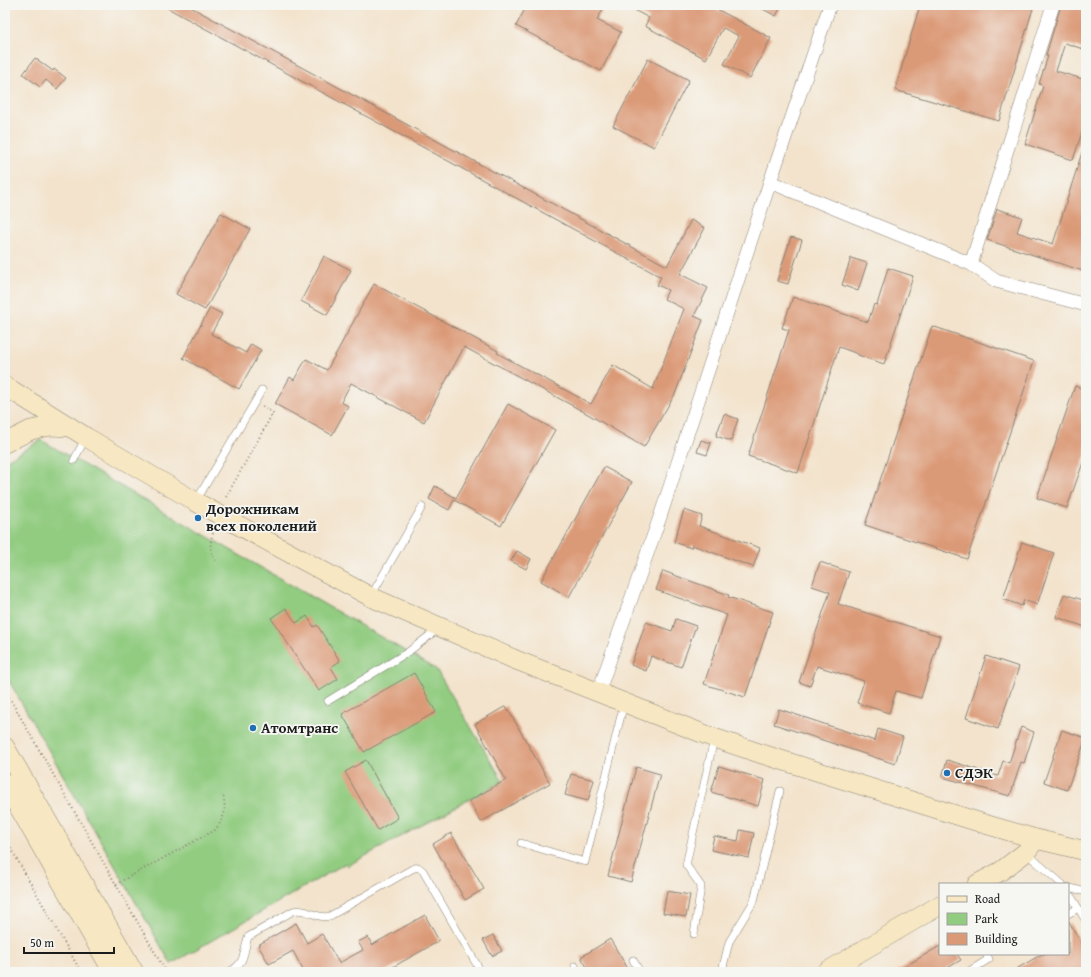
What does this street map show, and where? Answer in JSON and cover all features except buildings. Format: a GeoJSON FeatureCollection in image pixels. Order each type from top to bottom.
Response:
{"type":"FeatureCollection","features":[{"type":"Feature","properties":{"kind":"street"},"geometry":{"type":"LineString","coordinates":[[598,693],[663,509],[770,182],[830,5]]}},
{"type":"Feature","properties":{"kind":"street"},"geometry":{"type":"LineString","coordinates":[[971,264],[1053,5]]}},
{"type":"Feature","properties":{"kind":"street"},"geometry":{"type":"LineString","coordinates":[[770,182],[971,264],[996,281],[1086,305]]}},
{"type":"Feature","properties":{"kind":"street"},"geometry":{"type":"LineString","coordinates":[[5,386],[69,427],[196,502],[371,597],[516,660],[714,738],[1031,846],[1086,851]]}},
{"type":"Feature","properties":{"kind":"street"},"geometry":{"type":"LineString","coordinates":[[5,443],[31,430],[50,426],[69,427]]}},
{"type":"Feature","properties":{"kind":"street"},"geometry":{"type":"LineString","coordinates":[[5,747],[134,972]]}},
{"type":"Feature","properties":{"kind":"street"},"geometry":{"type":"LineString","coordinates":[[5,783],[114,972]]}},
{"type":"Feature","properties":{"kind":"street"},"geometry":{"type":"LineString","coordinates":[[979,883],[1001,871],[1031,846]]}},
{"type":"Feature","properties":{"kind":"street"},"geometry":{"type":"LineString","coordinates":[[826,972],[939,906]]}},
{"type":"Feature","properties":{"kind":"lane"},"geometry":{"type":"LineString","coordinates":[[196,502],[262,390]]}},
{"type":"Feature","properties":{"kind":"lane"},"geometry":{"type":"LineString","coordinates":[[74,460],[86,437]]}},
{"type":"Feature","properties":{"kind":"lane"},"geometry":{"type":"LineString","coordinates":[[371,597],[422,507]]}},
{"type":"Feature","properties":{"kind":"lane"},"geometry":{"type":"LineString","coordinates":[[328,701],[408,652],[440,627]]}},
{"type":"Feature","properties":{"kind":"lane"},"geometry":{"type":"LineString","coordinates":[[521,843],[585,862],[624,703]]}},
{"type":"Feature","properties":{"kind":"lane"},"geometry":{"type":"LineString","coordinates":[[694,934],[702,886],[686,865],[714,738]]}},
{"type":"Feature","properties":{"kind":"lane"},"geometry":{"type":"LineString","coordinates":[[724,972],[729,942],[754,901],[780,792]]}},
{"type":"Feature","properties":{"kind":"lane"},"geometry":{"type":"LineString","coordinates":[[1031,846],[1061,883]]}},
{"type":"Feature","properties":{"kind":"lane"},"geometry":{"type":"LineString","coordinates":[[229,972],[240,965],[248,937],[293,911],[297,909],[326,918],[418,867],[422,871],[480,972]]}},
{"type":"Feature","properties":{"kind":"lane"},"geometry":{"type":"LineString","coordinates":[[1069,887],[1086,892]]}},
{"type":"Feature","properties":{"kind":"lane"},"geometry":{"type":"LineString","coordinates":[[1069,893],[1086,921]]}},
{"type":"Feature","properties":{"kind":"lane"},"geometry":{"type":"LineString","coordinates":[[1069,913],[1078,908]]}},
{"type":"Feature","properties":{"kind":"lane"},"geometry":{"type":"LineString","coordinates":[[968,972],[989,960],[986,955]]}},
{"type":"Feature","properties":{"kind":"lane"},"geometry":{"type":"LineString","coordinates":[[633,960],[640,972]]}},
{"type":"Feature","properties":{"kind":"path"},"geometry":{"type":"LineString","coordinates":[[226,497],[273,413],[254,402]]}},
{"type":"Feature","properties":{"kind":"path"},"geometry":{"type":"LineString","coordinates":[[213,533],[211,539],[211,552],[216,562]]}},
{"type":"Feature","properties":{"kind":"path"},"geometry":{"type":"LineString","coordinates":[[5,690],[166,972]]}},
{"type":"Feature","properties":{"kind":"path"},"geometry":{"type":"LineString","coordinates":[[116,884],[216,830],[223,820],[226,808],[223,794]]}},
{"type":"Feature","properties":{"kind":"path"},"geometry":{"type":"LineString","coordinates":[[5,838],[81,972]]}},
{"type":"Feature","properties":{"kind":"green space","name":"Атомтранс"},"geometry":{"type":"Polygon","coordinates":[[[41,440],[436,669],[503,781],[347,866],[346,863],[171,964],[5,674],[5,461],[41,440]]]}},
{"type":"Feature","properties":{"kind":"place","name":"Дорожникам всех поколений"},"geometry":{"type":"Point","coordinates":[198,518]}},
{"type":"Feature","properties":{"kind":"place","name":"Атомтранс"},"geometry":{"type":"Point","coordinates":[253,728]}},
{"type":"Feature","properties":{"kind":"place","name":"СДЭК"},"geometry":{"type":"Point","coordinates":[947,773]}}]}
